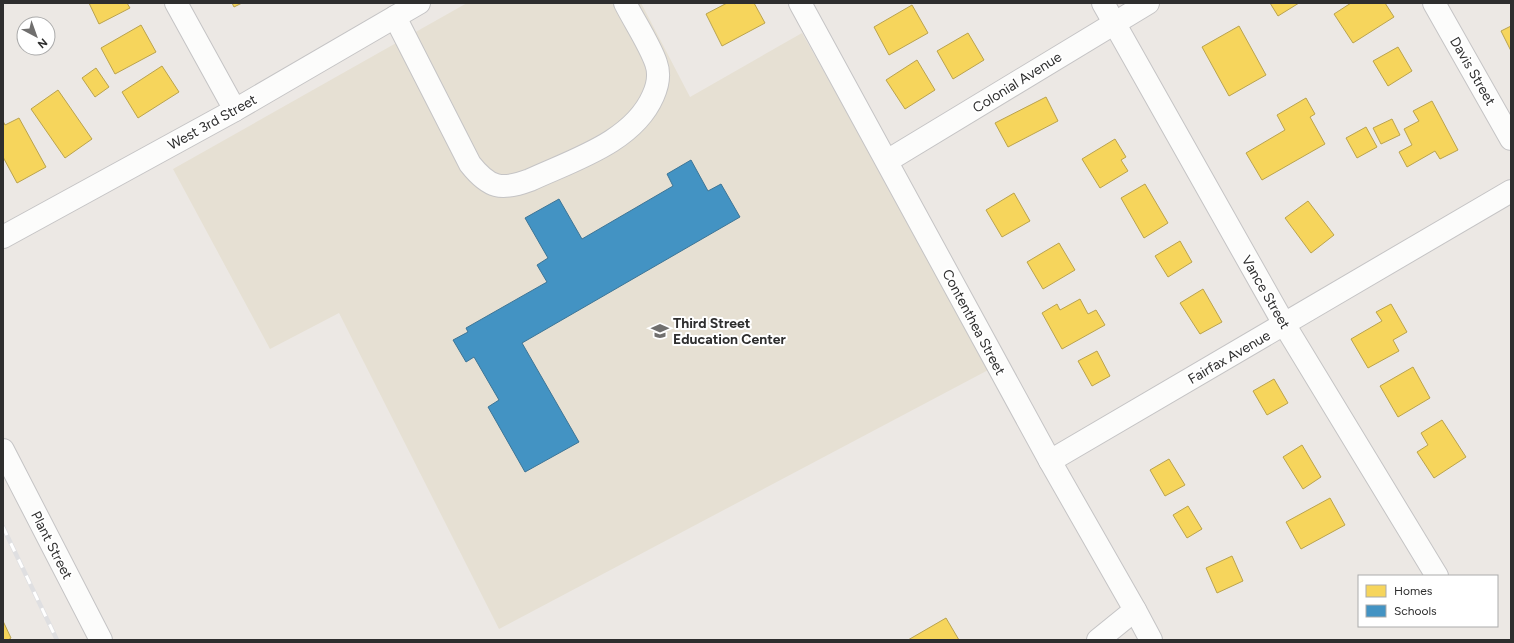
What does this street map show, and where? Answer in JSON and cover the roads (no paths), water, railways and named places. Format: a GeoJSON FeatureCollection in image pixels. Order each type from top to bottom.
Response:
{"type":"FeatureCollection","features":[{"type":"Feature","properties":{"kind":"street"},"geometry":{"type":"LineString","coordinates":[[176,3],[235,110]]}},
{"type":"Feature","properties":{"kind":"street","name":"West 3rd Street"},"geometry":{"type":"LineString","coordinates":[[3,237],[235,110],[419,3]]}},
{"type":"Feature","properties":{"kind":"street"},"geometry":{"type":"LineString","coordinates":[[395,17],[470,164],[481,178],[494,186],[504,186],[517,185],[530,180],[607,144],[623,135],[647,110],[658,79],[656,63],[625,3]]}},
{"type":"Feature","properties":{"kind":"street","name":"Contenthea Street"},"geometry":{"type":"LineString","coordinates":[[800,3],[1050,461],[1151,640]]}},
{"type":"Feature","properties":{"kind":"street","name":"Vance Street"},"geometry":{"type":"LineString","coordinates":[[1103,3],[1284,324],[1436,575]]}},
{"type":"Feature","properties":{"kind":"street","name":"Colonial Avenue"},"geometry":{"type":"LineString","coordinates":[[887,162],[1114,22],[1148,3]]}},
{"type":"Feature","properties":{"kind":"street","name":"Davis Street"},"geometry":{"type":"LineString","coordinates":[[1434,3],[1511,138]]}},
{"type":"Feature","properties":{"kind":"street","name":"Fairfax Avenue"},"geometry":{"type":"LineString","coordinates":[[1050,461],[1511,192]]}},
{"type":"Feature","properties":{"kind":"street","name":"Plant Street"},"geometry":{"type":"LineString","coordinates":[[3,450],[101,640]]}},
{"type":"Feature","properties":{"kind":"street"},"geometry":{"type":"LineString","coordinates":[[1098,640],[1135,610]]}},
{"type":"Feature","properties":{"kind":"railway"},"geometry":{"type":"LineString","coordinates":[[3,527],[57,640]]}},
{"type":"Feature","properties":{"kind":"place","name":"Third Street Education Center"},"geometry":{"type":"Point","coordinates":[660,331]}}]}
